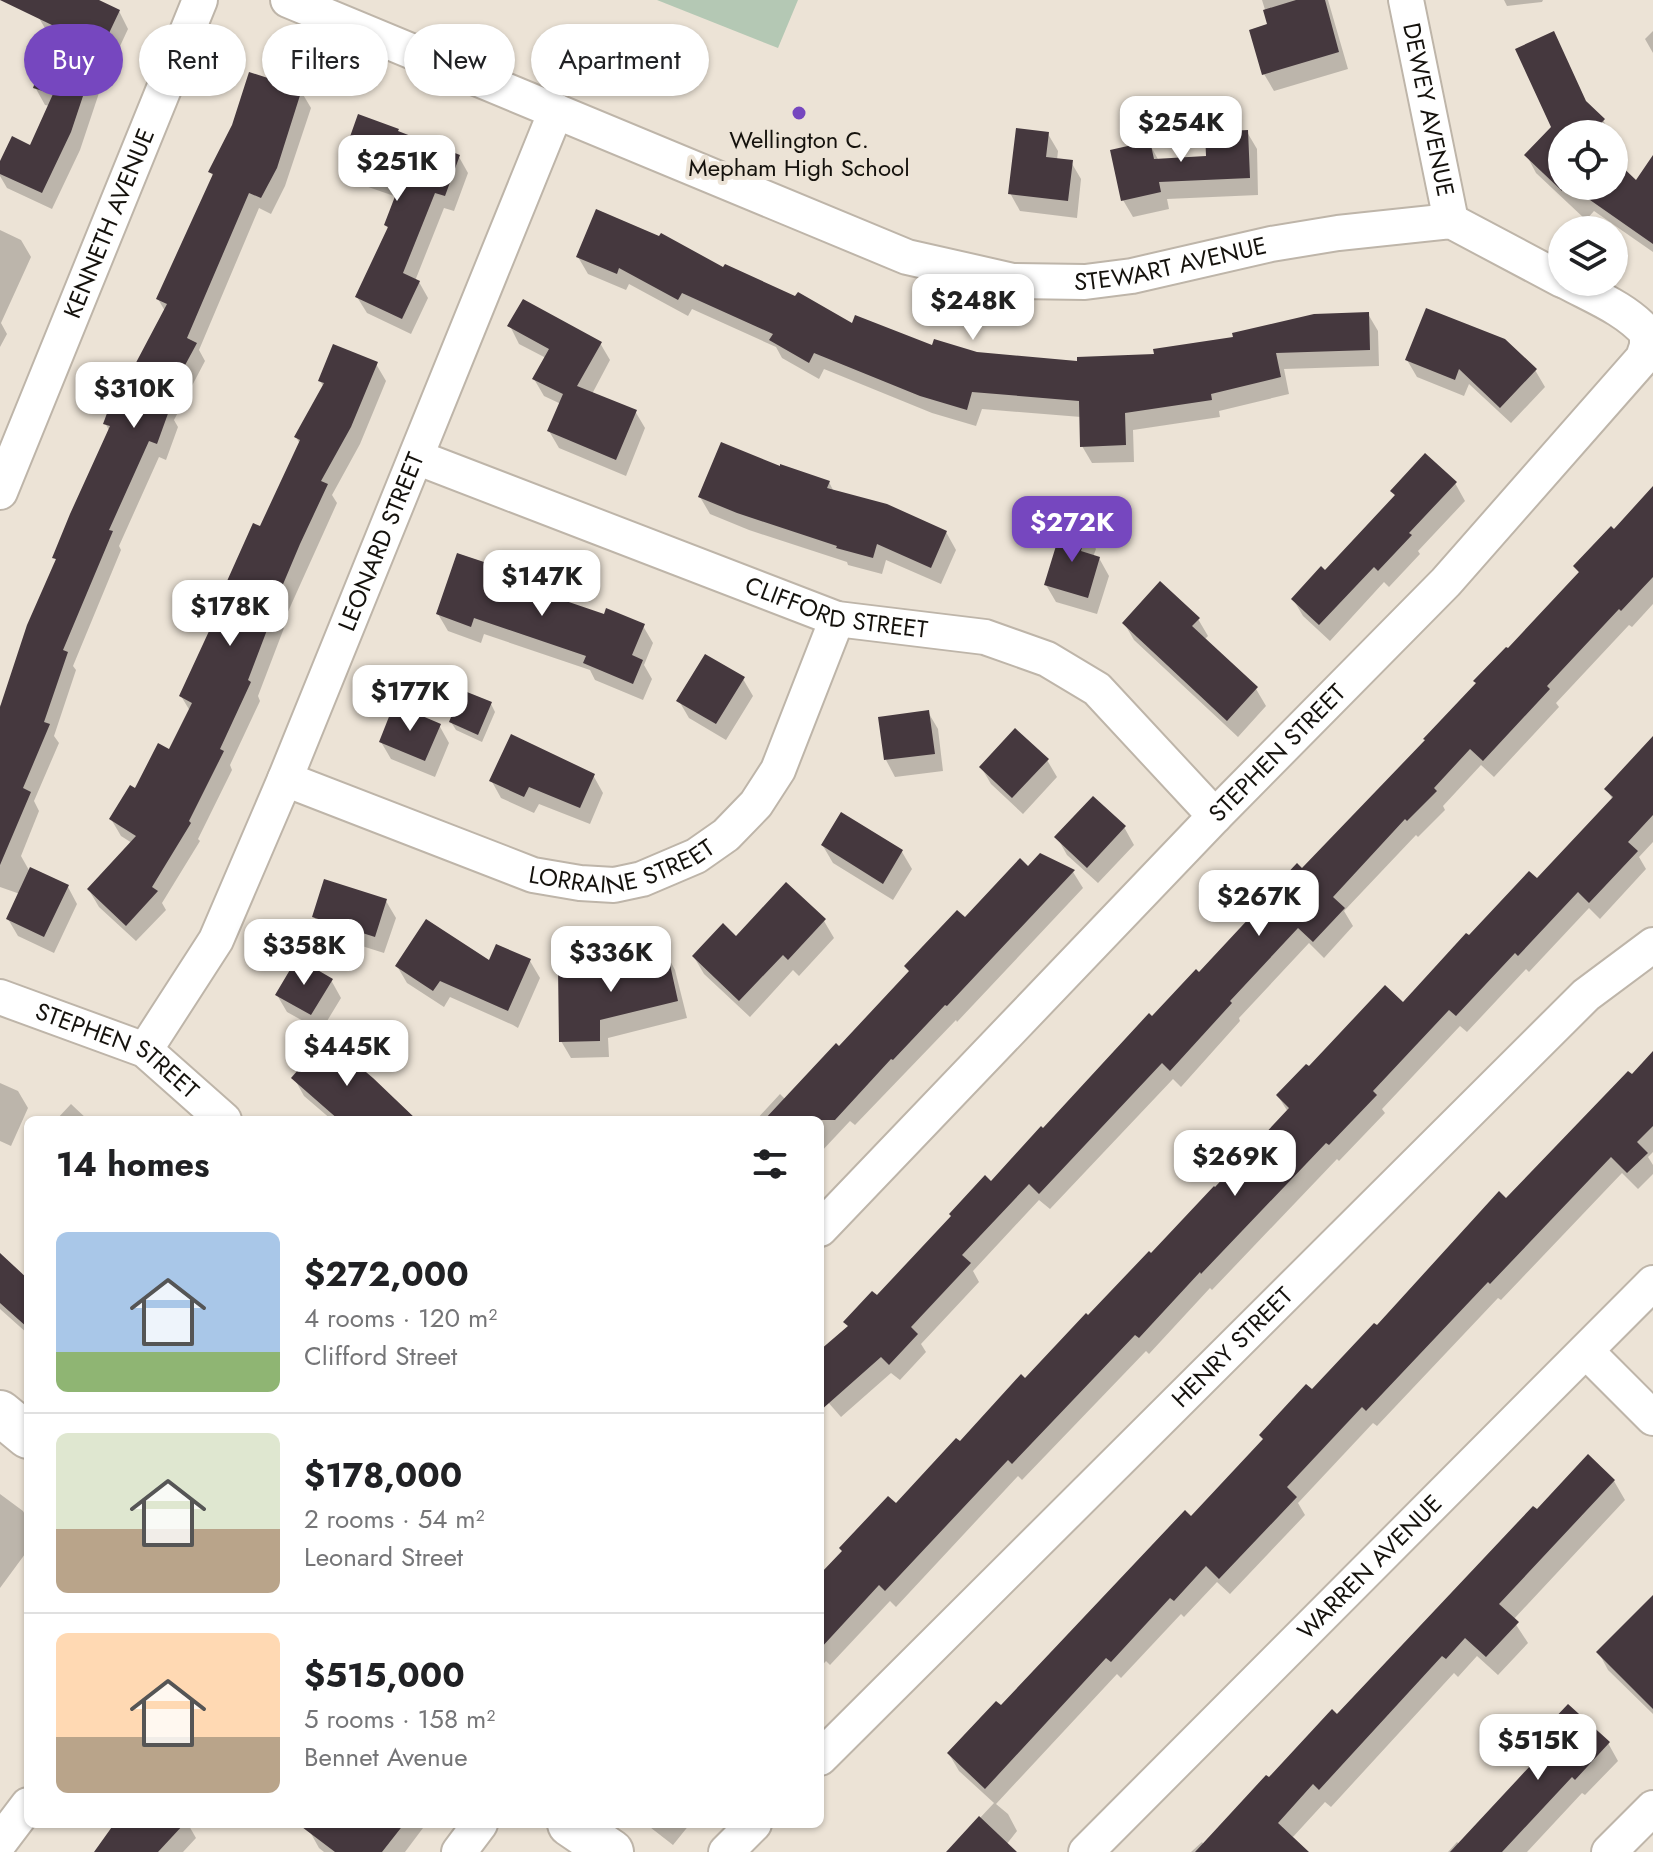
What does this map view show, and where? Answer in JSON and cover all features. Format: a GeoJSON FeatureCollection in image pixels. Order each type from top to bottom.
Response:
{"type":"FeatureCollection","features":[{"type":"Feature","properties":{"kind":"main road"},"geometry":{"type":"LineString","coordinates":[[0,1413],[24,1433]]}},
{"type":"Feature","properties":{"kind":"main road"},"geometry":{"type":"LineString","coordinates":[[576,1828],[611,1852]]}},
{"type":"Feature","properties":{"kind":"street","name":"KENNETH AVENUE"},"geometry":{"type":"LineString","coordinates":[[0,492],[200,0]]}},
{"type":"Feature","properties":{"kind":"street","name":"STEWART AVENUE"},"geometry":{"type":"LineString","coordinates":[[288,0],[907,257],[1013,281],[1085,282],[1132,276],[1271,244],[1338,233],[1451,221]]}},
{"type":"Feature","properties":{"kind":"street","name":"DEWEY AVENUE"},"geometry":{"type":"LineString","coordinates":[[1406,0],[1451,221]]}},
{"type":"Feature","properties":{"kind":"street","name":"LEONARD STREET"},"geometry":{"type":"LineString","coordinates":[[145,1050],[216,940],[285,779],[556,111]]}},
{"type":"Feature","properties":{"kind":"street"},"geometry":{"type":"LineString","coordinates":[[1451,221],[1548,273]]}},
{"type":"Feature","properties":{"kind":"street","name":"STEPHEN STREET"},"geometry":{"type":"LineString","coordinates":[[824,1225],[1215,816],[1446,582],[1643,358],[1647,333],[1626,313],[1593,296]]}},
{"type":"Feature","properties":{"kind":"street","name":"CLIFFORD STREET"},"geometry":{"type":"LineString","coordinates":[[416,457],[837,619],[985,637],[1047,659],[1097,689],[1215,816]]}},
{"type":"Feature","properties":{"kind":"street","name":"LORRAINE STREET"},"geometry":{"type":"LineString","coordinates":[[285,779],[533,875],[614,885],[642,879],[696,856],[726,835],[756,804],[778,770],[837,619]]}},
{"type":"Feature","properties":{"kind":"street","name":"HENRY STREET"},"geometry":{"type":"LineString","coordinates":[[824,1754],[1586,995],[1653,945]]}},
{"type":"Feature","properties":{"kind":"street","name":"STEPHEN STREET"},"geometry":{"type":"LineString","coordinates":[[0,997],[145,1050],[219,1116]]}},
{"type":"Feature","properties":{"kind":"street","name":"WARREN AVENUE"},"geometry":{"type":"LineString","coordinates":[[1086,1852],[1653,1283]]}},
{"type":"Feature","properties":{"kind":"street"},"geometry":{"type":"LineString","coordinates":[[1586,1351],[1653,1418]]}},
{"type":"Feature","properties":{"kind":"street"},"geometry":{"type":"LineString","coordinates":[[1609,1852],[1653,1808]]}},
{"type":"Feature","properties":{"kind":"street"},"geometry":{"type":"LineString","coordinates":[[0,1842],[24,1810]]}},
{"type":"Feature","properties":{"kind":"street"},"geometry":{"type":"LineString","coordinates":[[459,1852],[477,1828]]}},
{"type":"Feature","properties":{"kind":"street"},"geometry":{"type":"LineString","coordinates":[[726,1852],[750,1828]]}},
{"type":"Feature","properties":{"kind":"green space"},"geometry":{"type":"Polygon","coordinates":[[[657,0],[798,0],[778,48],[657,0]]]}},
{"type":"Feature","properties":{"kind":"building"},"geometry":{"type":"Polygon","coordinates":[[[0,0],[99,0],[120,10],[113,24],[50,24],[0,0]]]}},
{"type":"Feature","properties":{"kind":"building"},"geometry":{"type":"Polygon","coordinates":[[[1296,0],[1325,0],[1339,52],[1262,75],[1249,30],[1267,24],[1263,10],[1296,0]]]}},
{"type":"Feature","properties":{"kind":"building"},"geometry":{"type":"Polygon","coordinates":[[[1554,31],[1586,101],[1605,119],[1548,120],[1515,49],[1554,31]]]}},
{"type":"Feature","properties":{"kind":"building"},"geometry":{"type":"Polygon","coordinates":[[[249,72],[262,76],[262,96],[300,96],[277,168],[261,198],[249,193],[187,338],[197,343],[163,406],[170,408],[157,444],[149,441],[109,530],[113,531],[63,650],[68,652],[44,722],[50,724],[23,788],[31,792],[0,865],[0,707],[27,625],[56,559],[52,558],[110,426],[103,424],[116,389],[121,391],[167,304],[156,299],[213,174],[208,172],[232,125],[241,96],[246,96],[249,72]]]}},
{"type":"Feature","properties":{"kind":"building"},"geometry":{"type":"Polygon","coordinates":[[[52,96],[83,96],[71,132],[42,193],[0,174],[0,161],[12,136],[30,145],[52,96]]]}},
{"type":"Feature","properties":{"kind":"building"},"geometry":{"type":"Polygon","coordinates":[[[358,114],[460,155],[445,196],[435,193],[403,273],[420,281],[402,319],[355,297],[388,227],[384,225],[399,186],[340,165],[358,114]]]}},
{"type":"Feature","properties":{"kind":"building"},"geometry":{"type":"Polygon","coordinates":[[[1016,128],[1049,132],[1046,157],[1073,160],[1068,201],[1008,194],[1016,128]]]}},
{"type":"Feature","properties":{"kind":"building"},"geometry":{"type":"Polygon","coordinates":[[[1248,130],[1250,178],[1159,182],[1161,192],[1121,201],[1110,150],[1150,141],[1154,159],[1206,156],[1205,132],[1248,130]]]}},
{"type":"Feature","properties":{"kind":"building"},"geometry":{"type":"Polygon","coordinates":[[[1548,130],[1548,178],[1524,155],[1548,130]]]}},
{"type":"Feature","properties":{"kind":"building"},"geometry":{"type":"Polygon","coordinates":[[[1653,155],[1653,244],[1628,227],[1628,216],[1613,216],[1590,200],[1628,200],[1628,172],[1636,180],[1653,155]]]}},
{"type":"Feature","properties":{"kind":"building"},"geometry":{"type":"Polygon","coordinates":[[[596,209],[659,236],[661,233],[723,267],[725,264],[795,296],[798,292],[852,323],[855,315],[932,345],[934,339],[977,352],[1077,361],[1077,357],[1154,354],[1153,349],[1233,337],[1232,333],[1314,314],[1369,312],[1370,350],[1276,353],[1281,377],[1211,394],[1212,400],[1125,413],[1126,445],[1080,447],[1079,401],[972,392],[967,410],[920,396],[814,353],[809,363],[769,340],[773,334],[682,293],[678,300],[619,268],[617,274],[576,257],[596,209]]]}},
{"type":"Feature","properties":{"kind":"building"},"geometry":{"type":"Polygon","coordinates":[[[523,299],[602,342],[577,386],[637,410],[616,460],[547,431],[563,394],[532,379],[549,349],[507,326],[523,299]]]}},
{"type":"Feature","properties":{"kind":"building"},"geometry":{"type":"Polygon","coordinates":[[[1426,308],[1505,339],[1537,369],[1500,408],[1459,369],[1455,380],[1405,360],[1426,308]]]}},
{"type":"Feature","properties":{"kind":"building"},"geometry":{"type":"Polygon","coordinates":[[[333,344],[378,362],[351,427],[321,481],[328,484],[273,608],[248,680],[251,682],[220,749],[224,751],[189,821],[191,823],[152,887],[158,891],[126,926],[87,889],[136,836],[109,819],[130,785],[135,788],[158,743],[169,749],[192,703],[179,696],[210,629],[203,626],[217,587],[223,590],[253,523],[260,526],[300,440],[294,437],[324,383],[318,381],[333,344]]]}},
{"type":"Feature","properties":{"kind":"building"},"geometry":{"type":"Polygon","coordinates":[[[721,442],[780,466],[830,481],[827,488],[887,504],[947,531],[931,568],[877,544],[873,558],[836,548],[698,497],[721,442]]]}},
{"type":"Feature","properties":{"kind":"building"},"geometry":{"type":"Polygon","coordinates":[[[1425,453],[1457,482],[1378,571],[1374,567],[1319,625],[1291,599],[1321,566],[1325,570],[1395,495],[1390,491],[1425,453]]]}},
{"type":"Feature","properties":{"kind":"building"},"geometry":{"type":"Polygon","coordinates":[[[1653,486],[1653,577],[1547,686],[1550,689],[1483,761],[1470,749],[1434,788],[1437,791],[1407,821],[1405,819],[1333,897],[1345,908],[1313,942],[1298,928],[1170,1071],[1162,1063],[1039,1194],[1029,1184],[962,1255],[971,1263],[911,1327],[918,1334],[889,1365],[881,1357],[824,1407],[824,1347],[848,1326],[843,1322],[872,1291],[877,1295],[985,1175],[991,1181],[1149,1013],[1152,1016],[1196,969],[1199,972],[1297,863],[1302,868],[1425,740],[1476,683],[1473,681],[1579,572],[1573,566],[1611,526],[1614,529],[1653,486]]]}},
{"type":"Feature","properties":{"kind":"building"},"geometry":{"type":"Polygon","coordinates":[[[1063,523],[1087,530],[1081,551],[1100,557],[1088,598],[1044,585],[1063,523]]]}},
{"type":"Feature","properties":{"kind":"building"},"geometry":{"type":"Polygon","coordinates":[[[457,553],[493,565],[490,575],[604,614],[606,608],[645,624],[632,655],[643,660],[633,684],[583,663],[586,656],[474,618],[471,627],[436,614],[457,553]]]}},
{"type":"Feature","properties":{"kind":"building"},"geometry":{"type":"Polygon","coordinates":[[[1160,581],[1200,618],[1192,626],[1258,687],[1227,721],[1122,623],[1160,581]]]}},
{"type":"Feature","properties":{"kind":"building"},"geometry":{"type":"Polygon","coordinates":[[[705,654],[745,677],[716,724],[676,701],[705,654]]]}},
{"type":"Feature","properties":{"kind":"building"},"geometry":{"type":"Polygon","coordinates":[[[462,690],[492,702],[478,735],[449,722],[462,690]]]}},
{"type":"Feature","properties":{"kind":"building"},"geometry":{"type":"Polygon","coordinates":[[[394,704],[441,724],[425,761],[379,742],[394,704]]]}},
{"type":"Feature","properties":{"kind":"building"},"geometry":{"type":"Polygon","coordinates":[[[929,710],[935,754],[884,760],[878,717],[929,710]]]}},
{"type":"Feature","properties":{"kind":"building"},"geometry":{"type":"Polygon","coordinates":[[[1015,728],[1049,759],[1012,798],[979,767],[1015,728]]]}},
{"type":"Feature","properties":{"kind":"building"},"geometry":{"type":"Polygon","coordinates":[[[511,734],[595,774],[580,808],[529,787],[524,797],[489,781],[511,734]]]}},
{"type":"Feature","properties":{"kind":"building"},"geometry":{"type":"Polygon","coordinates":[[[1653,736],[1653,815],[1628,842],[1638,851],[1589,903],[1578,892],[1456,1016],[1449,1010],[1373,1091],[1377,1095],[1329,1145],[1326,1143],[1139,1338],[1135,1335],[1012,1464],[1008,1460],[885,1591],[879,1585],[824,1645],[824,1570],[842,1551],[839,1548],[888,1496],[896,1503],[956,1438],[960,1441],[1021,1374],[1025,1378],[1086,1313],[1088,1315],[1149,1251],[1151,1253],[1289,1108],[1276,1095],[1306,1064],[1309,1066],[1385,985],[1403,1002],[1466,933],[1469,935],[1529,871],[1537,878],[1613,797],[1604,789],[1653,736]]]}},
{"type":"Feature","properties":{"kind":"building"},"geometry":{"type":"Polygon","coordinates":[[[1093,796],[1126,826],[1087,868],[1054,837],[1093,796]]]}},
{"type":"Feature","properties":{"kind":"building"},"geometry":{"type":"Polygon","coordinates":[[[841,812],[903,850],[883,884],[821,845],[841,812]]]}},
{"type":"Feature","properties":{"kind":"building"},"geometry":{"type":"Polygon","coordinates":[[[1040,853],[1075,870],[835,1120],[824,1120],[824,1116],[768,1116],[909,971],[904,966],[957,910],[965,917],[1020,858],[1028,866],[1040,853]]]}},
{"type":"Feature","properties":{"kind":"building"},"geometry":{"type":"Polygon","coordinates":[[[30,867],[69,885],[44,937],[6,919],[30,867]]]}},
{"type":"Feature","properties":{"kind":"building"},"geometry":{"type":"Polygon","coordinates":[[[324,879],[387,899],[375,937],[312,917],[324,879]]]}},
{"type":"Feature","properties":{"kind":"building"},"geometry":{"type":"Polygon","coordinates":[[[786,882],[826,919],[788,960],[783,955],[739,1001],[692,956],[723,923],[736,936],[786,882]]]}},
{"type":"Feature","properties":{"kind":"building"},"geometry":{"type":"Polygon","coordinates":[[[426,919],[489,960],[496,944],[531,959],[508,1011],[440,981],[433,991],[395,966],[426,919]]]}},
{"type":"Feature","properties":{"kind":"building"},"geometry":{"type":"Polygon","coordinates":[[[667,951],[678,1001],[600,1020],[600,1041],[559,1042],[558,967],[602,966],[667,951]]]}},
{"type":"Feature","properties":{"kind":"building"},"geometry":{"type":"Polygon","coordinates":[[[297,958],[333,979],[311,1015],[275,995],[297,958]]]}},
{"type":"Feature","properties":{"kind":"building"},"geometry":{"type":"Polygon","coordinates":[[[326,1038],[413,1116],[334,1116],[291,1078],[326,1038]]]}},
{"type":"Feature","properties":{"kind":"building"},"geometry":{"type":"Polygon","coordinates":[[[1653,1051],[1653,1126],[1637,1142],[1648,1153],[1627,1173],[1611,1157],[1366,1411],[1362,1407],[1287,1487],[1297,1497],[1219,1579],[1206,1566],[1174,1601],[1170,1598],[1111,1662],[1106,1658],[985,1789],[947,1753],[996,1701],[1001,1705],[1185,1510],[1191,1516],[1263,1439],[1259,1435],[1306,1384],[1312,1389],[1374,1323],[1377,1325],[1499,1191],[1506,1198],[1628,1071],[1632,1074],[1653,1051]]]}},
{"type":"Feature","properties":{"kind":"building"},"geometry":{"type":"Polygon","coordinates":[[[0,1253],[24,1275],[24,1324],[0,1303],[0,1253]]]}},
{"type":"Feature","properties":{"kind":"building"},"geometry":{"type":"Polygon","coordinates":[[[1588,1454],[1615,1480],[1499,1604],[1519,1622],[1486,1657],[1465,1638],[1446,1659],[1442,1656],[1319,1790],[1313,1784],[1278,1823],[1309,1852],[1195,1852],[1332,1709],[1337,1714],[1533,1506],[1537,1509],[1588,1454]]]}},
{"type":"Feature","properties":{"kind":"building"},"geometry":{"type":"Polygon","coordinates":[[[1653,1595],[1653,1709],[1596,1652],[1653,1595]]]}},
{"type":"Feature","properties":{"kind":"building"},"geometry":{"type":"Polygon","coordinates":[[[1568,1704],[1610,1742],[1575,1780],[1572,1777],[1502,1852],[1450,1852],[1544,1751],[1533,1741],[1568,1704]]]}},
{"type":"Feature","properties":{"kind":"building"},"geometry":{"type":"Polygon","coordinates":[[[979,1816],[1017,1852],[946,1852],[979,1816]]]}},
{"type":"Feature","properties":{"kind":"building"},"geometry":{"type":"Polygon","coordinates":[[[111,1828],[180,1828],[158,1852],[94,1852],[111,1828]]]}},
{"type":"Feature","properties":{"kind":"building"},"geometry":{"type":"Polygon","coordinates":[[[303,1828],[401,1828],[382,1852],[335,1852],[303,1828]]]}},
{"type":"Feature","properties":{"kind":"place","name":"Wellington C. Mepham High School"},"geometry":{"type":"Point","coordinates":[799,113]}}]}
